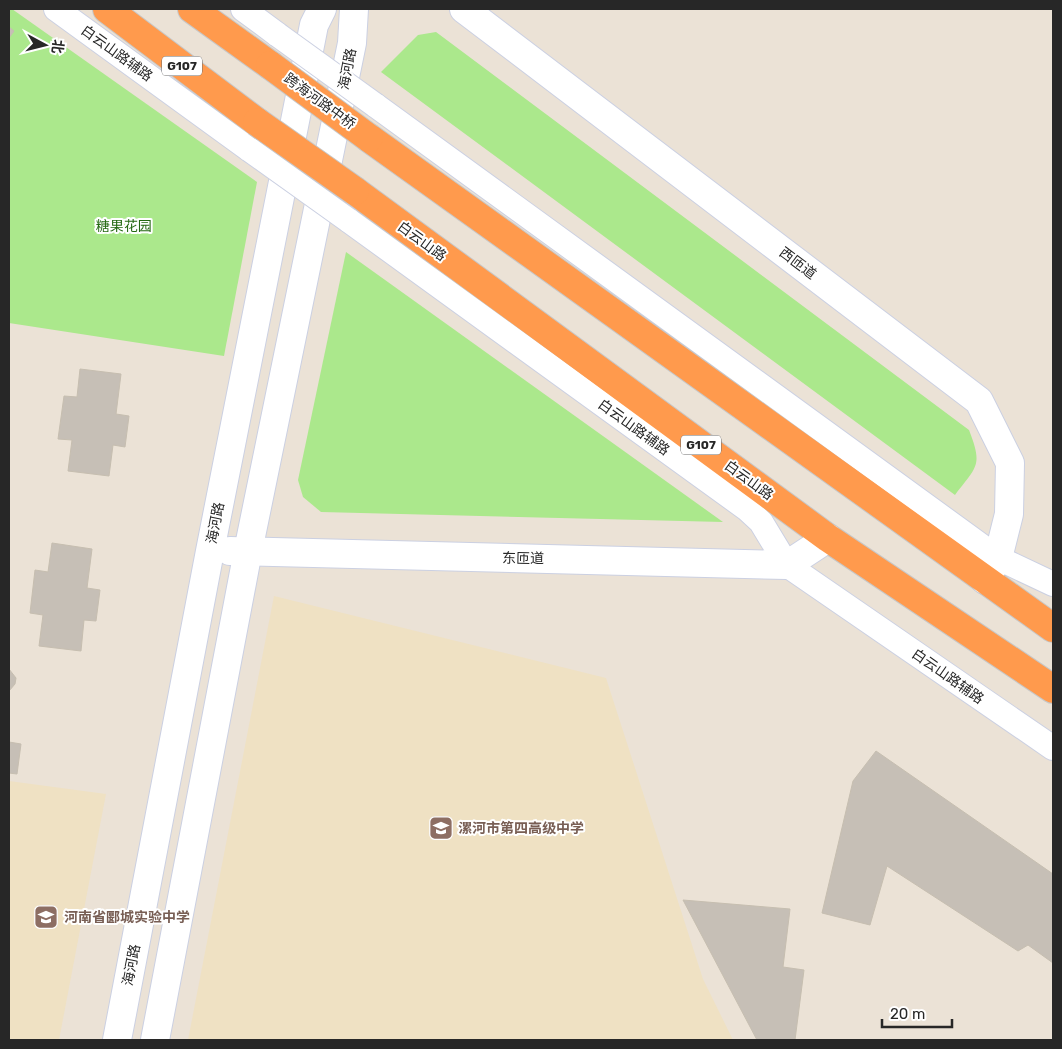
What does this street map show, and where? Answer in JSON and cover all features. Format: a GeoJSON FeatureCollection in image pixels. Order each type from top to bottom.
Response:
{"type":"FeatureCollection","features":[{"type":"Feature","properties":{"kind":"highway","name":"白云山路"},"geometry":{"type":"LineString","coordinates":[[107,9],[257,122],[355,191],[828,538],[1053,689]]}},
{"type":"Feature","properties":{"kind":"highway","name":"跨海河路中桥"},"geometry":{"type":"LineString","coordinates":[[192,9],[369,138],[992,569]]}},
{"type":"Feature","properties":{"kind":"highway"},"geometry":{"type":"LineString","coordinates":[[992,569],[1053,628]]}},
{"type":"Feature","properties":{"kind":"street","name":"白云山路辅路"},"geometry":{"type":"LineString","coordinates":[[56,9],[747,509],[762,522],[787,565],[1053,748]]}},
{"type":"Feature","properties":{"kind":"street","name":"跨海河路中桥"},"geometry":{"type":"LineString","coordinates":[[243,9],[992,569]]}},
{"type":"Feature","properties":{"kind":"street","name":"海河路"},"geometry":{"type":"LineString","coordinates":[[117,1040],[210,550],[314,24],[322,9]]}},
{"type":"Feature","properties":{"kind":"street","name":"海河路"},"geometry":{"type":"LineString","coordinates":[[155,1040],[248,551],[352,42],[354,9]]}},
{"type":"Feature","properties":{"kind":"street","name":"西匝道"},"geometry":{"type":"LineString","coordinates":[[464,9],[978,401],[1010,463],[1009,514],[992,569]]}},
{"type":"Feature","properties":{"kind":"street"},"geometry":{"type":"LineString","coordinates":[[787,565],[828,538]]}},
{"type":"Feature","properties":{"kind":"street","name":"东匝道"},"geometry":{"type":"LineString","coordinates":[[210,550],[787,565]]}},
{"type":"Feature","properties":{"kind":"street"},"geometry":{"type":"LineString","coordinates":[[992,569],[1053,584]]}},
{"type":"Feature","properties":{"kind":"shaded area","name":"漯河市第四高级中学"},"geometry":{"type":"Polygon","coordinates":[[[274,596],[606,678],[703,979],[733,1040],[188,1040],[274,596]]]}},
{"type":"Feature","properties":{"kind":"shaded area","name":"河南省郾城实验中学"},"geometry":{"type":"Polygon","coordinates":[[[9,781],[106,794],[59,1040],[9,1040],[9,781]]]}},
{"type":"Feature","properties":{"kind":"green space","name":"糖果花园"},"geometry":{"type":"Polygon","coordinates":[[[9,9],[12,9],[257,182],[224,356],[9,323],[9,9]]]}},
{"type":"Feature","properties":{"kind":"green space"},"geometry":{"type":"Polygon","coordinates":[[[436,32],[969,430],[976,451],[976,465],[955,495],[381,72],[418,35],[436,32]]]}},
{"type":"Feature","properties":{"kind":"green space"},"geometry":{"type":"Polygon","coordinates":[[[346,252],[723,522],[321,512],[303,497],[298,480],[346,252]]]}},
{"type":"Feature","properties":{"kind":"building"},"geometry":{"type":"Polygon","coordinates":[[[9,27],[14,31],[9,38],[9,27]]]}},
{"type":"Feature","properties":{"kind":"building"},"geometry":{"type":"Polygon","coordinates":[[[80,369],[121,374],[116,414],[129,416],[125,447],[113,445],[109,476],[68,471],[72,440],[58,439],[64,396],[77,397],[80,369]]]}},
{"type":"Feature","properties":{"kind":"building"},"geometry":{"type":"Polygon","coordinates":[[[52,543],[92,549],[87,588],[100,590],[96,621],[84,620],[81,651],[39,646],[43,615],[30,613],[35,570],[48,572],[52,543]]]}},
{"type":"Feature","properties":{"kind":"building"},"geometry":{"type":"Polygon","coordinates":[[[9,669],[16,678],[15,684],[9,691],[9,669]]]}},
{"type":"Feature","properties":{"kind":"building"},"geometry":{"type":"Polygon","coordinates":[[[9,742],[21,744],[17,774],[9,773],[9,742]]]}},
{"type":"Feature","properties":{"kind":"building"},"geometry":{"type":"Polygon","coordinates":[[[876,751],[1053,874],[1053,963],[1028,945],[1018,951],[887,866],[870,925],[822,913],[853,781],[876,751]]]}},
{"type":"Feature","properties":{"kind":"building"},"geometry":{"type":"Polygon","coordinates":[[[683,900],[790,909],[783,967],[804,970],[795,1040],[757,1040],[683,900]]]}},
{"type":"Feature","properties":{"kind":"place","name":"漯河市第四高级中学"},"geometry":{"type":"Point","coordinates":[441,828]}},
{"type":"Feature","properties":{"kind":"place","name":"河南省郾城实验中学"},"geometry":{"type":"Point","coordinates":[46,917]}}]}
